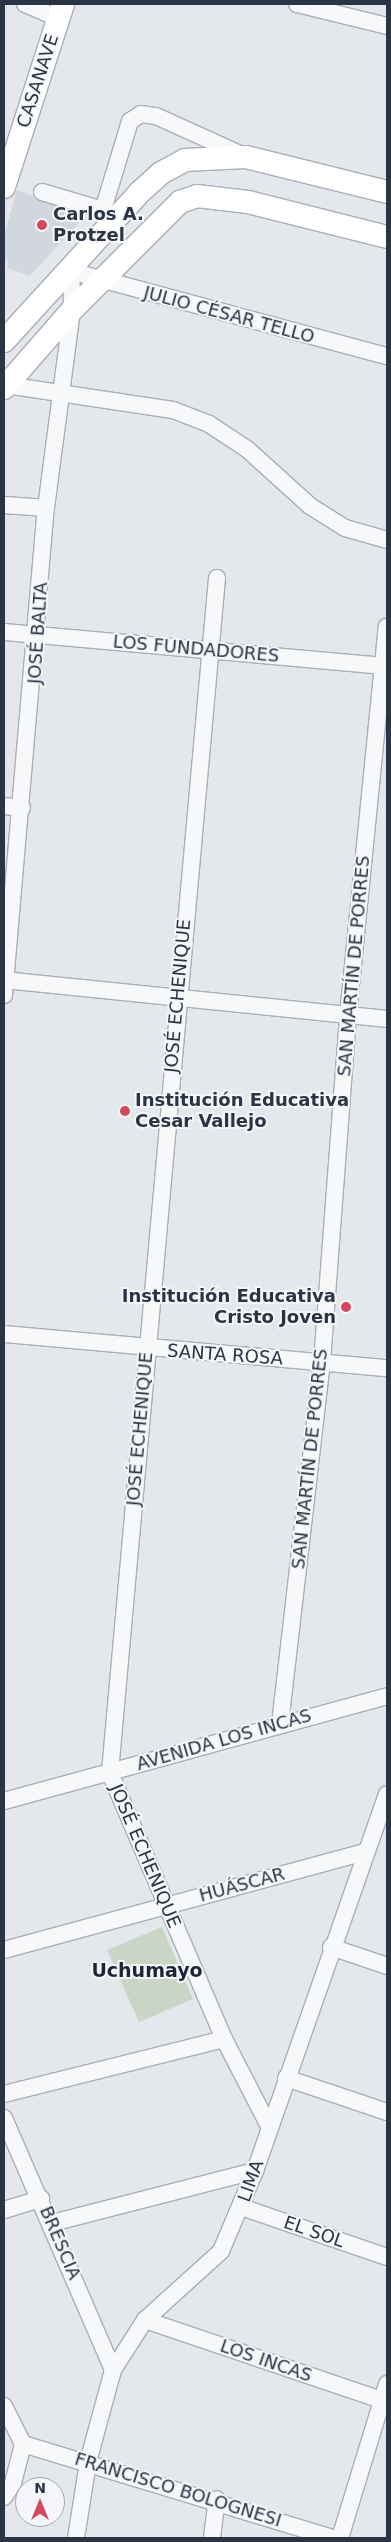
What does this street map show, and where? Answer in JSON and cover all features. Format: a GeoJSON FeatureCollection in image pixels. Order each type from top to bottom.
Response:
{"type":"FeatureCollection","features":[{"type":"Feature","properties":{"kind":"street"},"geometry":{"type":"LineString","coordinates":[[25,4],[60,11]]}},
{"type":"Feature","properties":{"kind":"street"},"geometry":{"type":"LineString","coordinates":[[297,4],[387,26]]}},
{"type":"Feature","properties":{"kind":"street","name":"CASANAVE"},"geometry":{"type":"LineString","coordinates":[[4,187],[60,11]]}},
{"type":"Feature","properties":{"kind":"street"},"geometry":{"type":"LineString","coordinates":[[108,216],[130,121],[141,114],[156,116],[246,157],[387,192]]}},
{"type":"Feature","properties":{"kind":"street"},"geometry":{"type":"LineString","coordinates":[[4,341],[71,271],[108,216],[161,173],[185,160],[246,157]]}},
{"type":"Feature","properties":{"kind":"street"},"geometry":{"type":"LineString","coordinates":[[42,192],[108,216]]}},
{"type":"Feature","properties":{"kind":"street"},"geometry":{"type":"LineString","coordinates":[[5,387],[72,310],[102,282],[164,215],[197,196],[248,202],[387,237]]}},
{"type":"Feature","properties":{"kind":"street","name":"JULIO CÉSAR TELLO"},"geometry":{"type":"LineString","coordinates":[[71,271],[102,282],[387,356]]}},
{"type":"Feature","properties":{"kind":"street","name":"JOSÉ BALTA"},"geometry":{"type":"LineString","coordinates":[[4,985],[39,635],[46,508],[64,397],[72,310],[71,271]]}},
{"type":"Feature","properties":{"kind":"street"},"geometry":{"type":"LineString","coordinates":[[5,387],[64,397],[173,410],[209,424],[247,449],[310,506],[345,528],[387,540]]}},
{"type":"Feature","properties":{"kind":"street"},"geometry":{"type":"LineString","coordinates":[[4,505],[46,508]]}},
{"type":"Feature","properties":{"kind":"street","name":"JOSÉ ECHENIQUE"},"geometry":{"type":"LineString","coordinates":[[217,578],[146,1349],[110,1773],[165,1906],[224,2039],[270,2128]]}},
{"type":"Feature","properties":{"kind":"street","name":"SAN MARTÍN DE PORRES"},"geometry":{"type":"LineString","coordinates":[[280,1724],[322,1362],[348,1015],[385,665],[387,627]]}},
{"type":"Feature","properties":{"kind":"street","name":"LOS FUNDADORES"},"geometry":{"type":"LineString","coordinates":[[4,632],[385,665]]}},
{"type":"Feature","properties":{"kind":"street"},"geometry":{"type":"LineString","coordinates":[[4,806],[22,808]]}},
{"type":"Feature","properties":{"kind":"street"},"geometry":{"type":"LineString","coordinates":[[4,985],[178,997],[387,1019]]}},
{"type":"Feature","properties":{"kind":"street","name":"SANTA ROSA"},"geometry":{"type":"LineString","coordinates":[[4,1334],[146,1349],[387,1368]]}},
{"type":"Feature","properties":{"kind":"street","name":"AVENIDA LOS INCAS"},"geometry":{"type":"LineString","coordinates":[[4,1801],[387,1696]]}},
{"type":"Feature","properties":{"kind":"street","name":"LIMA"},"geometry":{"type":"LineString","coordinates":[[76,2538],[88,2462],[113,2370],[145,2320],[221,2251],[255,2171],[364,1852],[383,1816],[387,1794]]}},
{"type":"Feature","properties":{"kind":"street","name":"HUÁSCAR"},"geometry":{"type":"LineString","coordinates":[[4,1950],[364,1852]]}},
{"type":"Feature","properties":{"kind":"street"},"geometry":{"type":"LineString","coordinates":[[331,1947],[387,1966]]}},
{"type":"Feature","properties":{"kind":"street"},"geometry":{"type":"LineString","coordinates":[[4,2094],[224,2039]]}},
{"type":"Feature","properties":{"kind":"street"},"geometry":{"type":"LineString","coordinates":[[286,2078],[387,2112]]}},
{"type":"Feature","properties":{"kind":"street","name":"BRESCIA"},"geometry":{"type":"LineString","coordinates":[[4,2118],[52,2224],[113,2370]]}},
{"type":"Feature","properties":{"kind":"street"},"geometry":{"type":"LineString","coordinates":[[52,2224],[255,2171]]}},
{"type":"Feature","properties":{"kind":"street"},"geometry":{"type":"LineString","coordinates":[[4,2210],[40,2199]]}},
{"type":"Feature","properties":{"kind":"street","name":"EL SOL"},"geometry":{"type":"LineString","coordinates":[[241,2207],[387,2257]]}},
{"type":"Feature","properties":{"kind":"street","name":"LOS INCAS"},"geometry":{"type":"LineString","coordinates":[[145,2320],[385,2401]]}},
{"type":"Feature","properties":{"kind":"street"},"geometry":{"type":"LineString","coordinates":[[340,2538],[385,2401],[387,2384]]}},
{"type":"Feature","properties":{"kind":"street"},"geometry":{"type":"LineString","coordinates":[[4,2406],[23,2444],[13,2482],[4,2497]]}},
{"type":"Feature","properties":{"kind":"street","name":"FRANCISCO BOLOGNESI"},"geometry":{"type":"LineString","coordinates":[[23,2444],[217,2499],[333,2538]]}},
{"type":"Feature","properties":{"kind":"street"},"geometry":{"type":"LineString","coordinates":[[212,2538],[217,2499]]}},
{"type":"Feature","properties":{"kind":"shaded area","name":"Carlos A. Protzel"},"geometry":{"type":"Polygon","coordinates":[[[17,190],[86,215],[30,276],[7,268],[8,260],[4,259],[4,235],[17,190]]]}},
{"type":"Feature","properties":{"kind":"green space"},"geometry":{"type":"Polygon","coordinates":[[[162,1927],[193,1999],[139,2022],[107,1950],[162,1927]]]}},
{"type":"Feature","properties":{"kind":"place","name":"Carlos A. Protzel"},"geometry":{"type":"Point","coordinates":[42,225]}},
{"type":"Feature","properties":{"kind":"place","name":"Institución Educativa Cesar Vallejo"},"geometry":{"type":"Point","coordinates":[125,1111]}},
{"type":"Feature","properties":{"kind":"place","name":"Institución Educativa Cristo Joven"},"geometry":{"type":"Point","coordinates":[346,1307]}},
{"type":"Feature","properties":{"kind":"district","name":"Uchumayo"},"geometry":{"type":"Point","coordinates":[147,1971]}}]}
